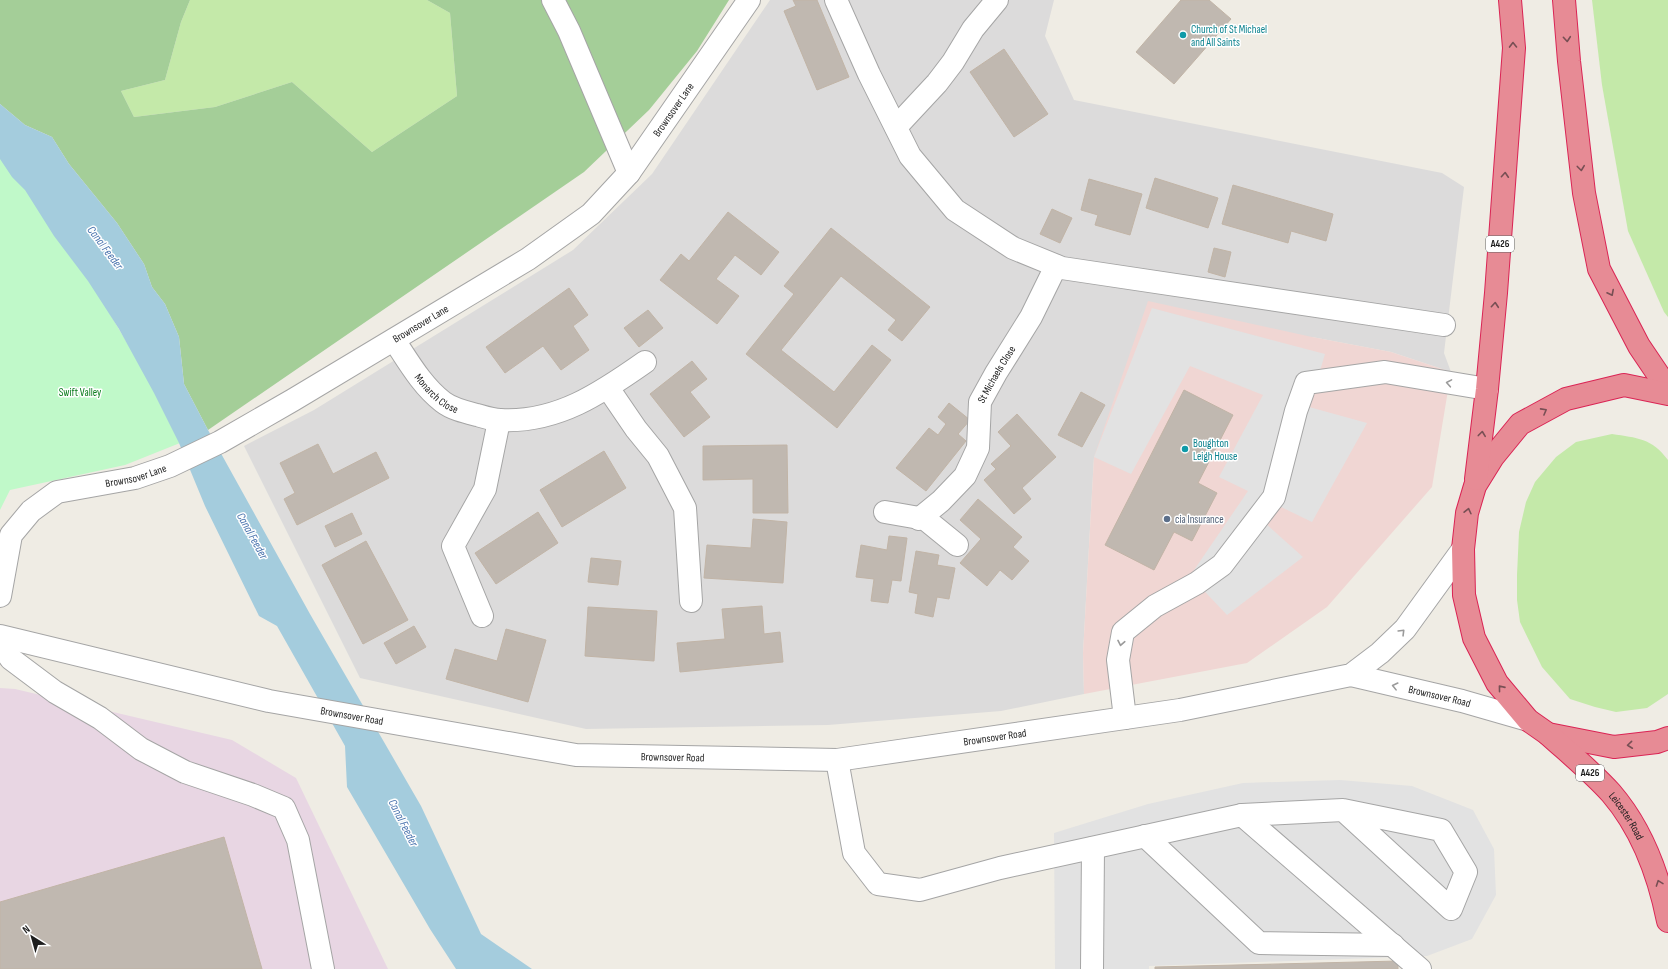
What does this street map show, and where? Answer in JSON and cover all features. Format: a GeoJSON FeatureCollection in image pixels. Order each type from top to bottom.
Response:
{"type":"FeatureCollection","features":[{"type":"Feature","properties":{"kind":"highway","name":"A426"},"geometry":{"type":"LineString","coordinates":[[1475,486],[1487,389],[1496,293],[1514,48],[1510,0]]}},
{"type":"Feature","properties":{"kind":"highway"},"geometry":{"type":"LineString","coordinates":[[1564,0],[1569,61],[1584,193],[1599,269],[1638,346],[1668,389]]}},
{"type":"Feature","properties":{"kind":"highway"},"geometry":{"type":"LineString","coordinates":[[1475,486],[1493,457],[1520,424],[1566,399],[1624,385],[1668,394]]}},
{"type":"Feature","properties":{"kind":"highway","name":"Leicester Road"},"geometry":{"type":"LineString","coordinates":[[1475,486],[1467,513],[1463,549],[1464,595],[1474,638],[1497,683],[1528,720],[1548,734],[1611,794],[1627,816],[1648,854],[1662,893],[1668,921]]}},
{"type":"Feature","properties":{"kind":"highway"},"geometry":{"type":"LineString","coordinates":[[1548,734],[1614,747],[1657,742],[1668,738]]}},
{"type":"Feature","properties":{"kind":"street"},"geometry":{"type":"LineString","coordinates":[[554,0],[569,31],[630,173]]}},
{"type":"Feature","properties":{"kind":"street","name":"Brownsover Lane"},"geometry":{"type":"LineString","coordinates":[[0,596],[5,533],[57,492],[135,478],[170,466],[220,442],[294,400],[528,259],[591,214],[630,173],[749,0]]}},
{"type":"Feature","properties":{"kind":"street"},"geometry":{"type":"LineString","coordinates":[[836,0],[869,74],[910,156],[956,210],[1013,248],[1062,268],[1444,325]]}},
{"type":"Feature","properties":{"kind":"street"},"geometry":{"type":"LineString","coordinates":[[896,127],[937,83],[953,62],[973,29],[997,0]]}},
{"type":"Feature","properties":{"kind":"street","name":"St Michaels Close"},"geometry":{"type":"LineString","coordinates":[[919,519],[941,501],[965,476],[978,448],[980,402],[996,372],[1031,317],[1056,266]]}},
{"type":"Feature","properties":{"kind":"street","name":"Monarch Close"},"geometry":{"type":"LineString","coordinates":[[394,340],[423,382],[443,402],[461,411],[499,420],[536,419],[582,403],[608,388],[645,362]]}},
{"type":"Feature","properties":{"kind":"street"},"geometry":{"type":"LineString","coordinates":[[1125,718],[1118,660],[1123,632],[1155,606],[1197,583],[1222,565],[1274,497],[1296,411],[1306,383],[1385,372],[1487,389]]}},
{"type":"Feature","properties":{"kind":"street"},"geometry":{"type":"LineString","coordinates":[[608,388],[636,429],[658,456],[685,508],[691,601]]}},
{"type":"Feature","properties":{"kind":"street"},"geometry":{"type":"LineString","coordinates":[[482,616],[453,546],[485,489],[499,420]]}},
{"type":"Feature","properties":{"kind":"street"},"geometry":{"type":"LineString","coordinates":[[885,512],[925,519],[957,545]]}},
{"type":"Feature","properties":{"kind":"street","name":"Brownsover Road"},"geometry":{"type":"LineString","coordinates":[[1351,675],[1380,653],[1405,629],[1463,549]]}},
{"type":"Feature","properties":{"kind":"street","name":"Brownsover Road"},"geometry":{"type":"LineString","coordinates":[[0,636],[269,701],[576,755],[837,760],[1180,710],[1351,675],[1462,701],[1528,720]]}},
{"type":"Feature","properties":{"kind":"street"},"geometry":{"type":"LineString","coordinates":[[0,644],[11,659],[55,692],[100,718],[140,749],[185,772],[253,795],[284,808],[298,840],[323,969]]}},
{"type":"Feature","properties":{"kind":"street"},"geometry":{"type":"LineString","coordinates":[[837,760],[854,853],[878,884],[920,890],[1000,868],[1242,815],[1343,810],[1441,830],[1466,872],[1451,909],[1343,810]]}},
{"type":"Feature","properties":{"kind":"street"},"geometry":{"type":"LineString","coordinates":[[1242,815],[1420,969]]}},
{"type":"Feature","properties":{"kind":"street"},"geometry":{"type":"LineString","coordinates":[[1145,836],[1259,942],[1393,945]]}},
{"type":"Feature","properties":{"kind":"street"},"geometry":{"type":"LineString","coordinates":[[1092,969],[1093,848]]}},
{"type":"Feature","properties":{"kind":"shaded area"},"geometry":{"type":"Polygon","coordinates":[[[770,0],[1054,0],[1045,36],[1074,100],[1442,173],[1464,187],[1444,353],[1451,372],[1391,352],[1312,337],[1094,457],[1083,653],[1084,694],[1001,711],[828,725],[586,729],[360,678],[244,446],[314,410],[573,250],[652,174],[770,0]]]}},
{"type":"Feature","properties":{"kind":"shaded area"},"geometry":{"type":"Polygon","coordinates":[[[1148,301],[1312,337],[1391,352],[1451,372],[1432,487],[1327,607],[1247,663],[1084,694],[1083,653],[1094,457],[1148,301]]]}},
{"type":"Feature","properties":{"kind":"shaded area"},"geometry":{"type":"Polygon","coordinates":[[[1152,308],[1325,354],[1309,407],[1367,423],[1312,522],[1277,505],[1265,523],[1303,557],[1227,615],[1190,576],[1248,491],[1219,477],[1263,395],[1190,366],[1131,474],[1094,457],[1152,308]]]}},
{"type":"Feature","properties":{"kind":"shaded area"},"geometry":{"type":"Polygon","coordinates":[[[0,688],[15,689],[232,740],[296,778],[388,969],[0,969],[0,688]]]}},
{"type":"Feature","properties":{"kind":"shaded area"},"geometry":{"type":"Polygon","coordinates":[[[1340,780],[1412,786],[1473,810],[1494,849],[1496,895],[1472,939],[1427,956],[1149,966],[1149,969],[1055,969],[1054,833],[1148,804],[1243,783],[1340,780]]]}},
{"type":"Feature","properties":{"kind":"green space"},"geometry":{"type":"Polygon","coordinates":[[[0,0],[190,0],[181,22],[165,80],[121,91],[134,117],[215,107],[292,82],[372,152],[457,96],[450,13],[427,0],[729,0],[697,51],[649,110],[584,172],[208,430],[184,384],[179,337],[165,304],[152,287],[144,264],[117,223],[69,164],[52,137],[25,125],[0,104],[0,0]]]}},
{"type":"Feature","properties":{"kind":"green space"},"geometry":{"type":"Polygon","coordinates":[[[190,0],[427,0],[450,13],[457,96],[372,152],[292,82],[215,107],[134,117],[121,91],[165,80],[181,22],[190,0]]]}},
{"type":"Feature","properties":{"kind":"green space"},"geometry":{"type":"Polygon","coordinates":[[[1592,0],[1668,0],[1668,317],[1664,312],[1628,231],[1602,85],[1592,0]]]}},
{"type":"Feature","properties":{"kind":"green space","name":"Swift Valley"},"geometry":{"type":"Polygon","coordinates":[[[0,128],[185,441],[125,465],[10,490],[0,510],[0,128]]]}},
{"type":"Feature","properties":{"kind":"green space"},"geometry":{"type":"Polygon","coordinates":[[[1612,434],[1636,438],[1650,443],[1656,447],[1668,460],[1668,694],[1647,708],[1616,712],[1570,699],[1542,667],[1520,622],[1517,600],[1519,532],[1526,502],[1535,482],[1556,457],[1576,442],[1612,434]]]}},
{"type":"Feature","properties":{"kind":"water","name":"Canal Feeder"},"geometry":{"type":"Polygon","coordinates":[[[0,104],[25,125],[52,137],[69,164],[117,223],[144,264],[152,287],[165,304],[179,337],[184,384],[310,614],[421,806],[481,934],[532,969],[456,969],[430,929],[347,787],[345,746],[277,626],[259,616],[205,506],[179,443],[119,329],[88,281],[54,236],[25,190],[12,177],[0,159],[0,104]]]}},
{"type":"Feature","properties":{"kind":"building"},"geometry":{"type":"Polygon","coordinates":[[[793,0],[817,0],[849,77],[817,90],[784,11],[796,6],[793,0]]]}},
{"type":"Feature","properties":{"kind":"building","name":"Church of St Michael and All Saints"},"geometry":{"type":"Polygon","coordinates":[[[1181,0],[1209,0],[1231,19],[1174,84],[1136,52],[1181,0]]]}},
{"type":"Feature","properties":{"kind":"building"},"geometry":{"type":"Polygon","coordinates":[[[1004,49],[1048,114],[1014,137],[970,72],[1004,49]]]}},
{"type":"Feature","properties":{"kind":"building"},"geometry":{"type":"Polygon","coordinates":[[[1155,178],[1218,198],[1208,228],[1146,208],[1155,178]]]}},
{"type":"Feature","properties":{"kind":"building"},"geometry":{"type":"Polygon","coordinates":[[[1089,179],[1142,194],[1130,235],[1095,225],[1098,215],[1081,210],[1089,179]]]}},
{"type":"Feature","properties":{"kind":"building"},"geometry":{"type":"Polygon","coordinates":[[[1233,185],[1333,214],[1326,241],[1291,231],[1288,243],[1222,224],[1233,185]]]}},
{"type":"Feature","properties":{"kind":"building"},"geometry":{"type":"Polygon","coordinates":[[[1052,209],[1072,218],[1060,243],[1040,234],[1052,209]]]}},
{"type":"Feature","properties":{"kind":"building"},"geometry":{"type":"Polygon","coordinates":[[[728,212],[779,252],[761,275],[735,255],[716,279],[739,296],[717,324],[660,280],[681,254],[689,261],[728,212]]]}},
{"type":"Feature","properties":{"kind":"building"},"geometry":{"type":"Polygon","coordinates":[[[831,228],[930,307],[902,341],[888,330],[896,320],[841,276],[781,350],[834,392],[872,345],[891,360],[837,428],[746,354],[794,294],[784,286],[831,228]]]}},
{"type":"Feature","properties":{"kind":"building"},"geometry":{"type":"Polygon","coordinates":[[[1214,248],[1231,252],[1225,277],[1208,272],[1214,248]]]}},
{"type":"Feature","properties":{"kind":"building"},"geometry":{"type":"Polygon","coordinates":[[[569,288],[588,315],[573,326],[589,350],[561,370],[543,346],[505,373],[486,347],[569,288]]]}},
{"type":"Feature","properties":{"kind":"building"},"geometry":{"type":"Polygon","coordinates":[[[648,310],[663,328],[639,347],[624,328],[648,310]]]}},
{"type":"Feature","properties":{"kind":"building"},"geometry":{"type":"Polygon","coordinates":[[[692,361],[707,379],[690,392],[710,417],[684,437],[650,394],[692,361]]]}},
{"type":"Feature","properties":{"kind":"building","name":"Boughton Leigh House"},"geometry":{"type":"Polygon","coordinates":[[[1184,390],[1233,415],[1198,483],[1217,493],[1192,541],[1174,532],[1154,570],[1105,545],[1184,390]]]}},
{"type":"Feature","properties":{"kind":"building"},"geometry":{"type":"Polygon","coordinates":[[[1081,392],[1105,405],[1082,447],[1058,435],[1081,392]]]}},
{"type":"Feature","properties":{"kind":"building"},"geometry":{"type":"Polygon","coordinates":[[[949,403],[970,420],[958,434],[966,441],[926,491],[896,468],[929,428],[938,435],[946,424],[938,417],[949,403]]]}},
{"type":"Feature","properties":{"kind":"building"},"geometry":{"type":"Polygon","coordinates":[[[1017,414],[1056,457],[1022,488],[1031,499],[1014,514],[984,480],[996,469],[991,464],[1011,446],[998,432],[1017,414]]]}},
{"type":"Feature","properties":{"kind":"building"},"geometry":{"type":"Polygon","coordinates":[[[318,444],[333,474],[376,452],[389,478],[297,525],[284,499],[295,493],[280,463],[318,444]]]}},
{"type":"Feature","properties":{"kind":"building"},"geometry":{"type":"Polygon","coordinates":[[[787,445],[788,513],[753,513],[753,479],[703,480],[703,446],[787,445]]]}},
{"type":"Feature","properties":{"kind":"building"},"geometry":{"type":"Polygon","coordinates":[[[604,451],[626,488],[562,527],[540,490],[604,451]]]}},
{"type":"Feature","properties":{"kind":"building"},"geometry":{"type":"Polygon","coordinates":[[[978,499],[1022,537],[1013,547],[1029,561],[1012,580],[1000,570],[987,586],[960,563],[981,539],[960,520],[978,499]]]}},
{"type":"Feature","properties":{"kind":"building"},"geometry":{"type":"Polygon","coordinates":[[[538,512],[558,543],[496,584],[475,553],[538,512]]]}},
{"type":"Feature","properties":{"kind":"building"},"geometry":{"type":"Polygon","coordinates":[[[352,513],[362,534],[335,547],[325,526],[352,513]]]}},
{"type":"Feature","properties":{"kind":"building"},"geometry":{"type":"Polygon","coordinates":[[[753,519],[787,522],[783,583],[704,578],[707,545],[751,548],[753,519]]]}},
{"type":"Feature","properties":{"kind":"building"},"geometry":{"type":"Polygon","coordinates":[[[889,536],[907,538],[901,581],[892,580],[888,603],[871,601],[874,579],[856,577],[861,545],[887,550],[889,536]]]}},
{"type":"Feature","properties":{"kind":"building"},"geometry":{"type":"Polygon","coordinates":[[[366,541],[408,620],[363,644],[322,565],[366,541]]]}},
{"type":"Feature","properties":{"kind":"building"},"geometry":{"type":"Polygon","coordinates":[[[916,551],[939,555],[937,565],[955,568],[949,599],[937,597],[933,617],[915,613],[918,594],[909,592],[916,551]]]}},
{"type":"Feature","properties":{"kind":"building"},"geometry":{"type":"Polygon","coordinates":[[[591,558],[621,561],[618,585],[588,582],[591,558]]]}},
{"type":"Feature","properties":{"kind":"building"},"geometry":{"type":"Polygon","coordinates":[[[762,606],[764,634],[780,632],[783,662],[680,672],[677,643],[725,639],[722,609],[762,606]]]}},
{"type":"Feature","properties":{"kind":"building"},"geometry":{"type":"Polygon","coordinates":[[[588,607],[657,611],[654,661],[585,656],[588,607]]]}},
{"type":"Feature","properties":{"kind":"building"},"geometry":{"type":"Polygon","coordinates":[[[414,626],[426,647],[396,664],[384,643],[414,626]]]}},
{"type":"Feature","properties":{"kind":"building"},"geometry":{"type":"Polygon","coordinates":[[[506,629],[546,640],[528,702],[446,679],[455,649],[497,661],[506,629]]]}},
{"type":"Feature","properties":{"kind":"building"},"geometry":{"type":"Polygon","coordinates":[[[224,837],[262,969],[0,969],[0,902],[224,837]]]}},
{"type":"Feature","properties":{"kind":"building"},"geometry":{"type":"Polygon","coordinates":[[[1398,961],[1398,969],[1155,969],[1155,967],[1398,961]]]}},
{"type":"Feature","properties":{"kind":"place","name":"Church of St Michael and All Saints"},"geometry":{"type":"Point","coordinates":[1183,35]}},
{"type":"Feature","properties":{"kind":"place","name":"Boughton Leigh House"},"geometry":{"type":"Point","coordinates":[1185,449]}},
{"type":"Feature","properties":{"kind":"place","name":"cia Insurance"},"geometry":{"type":"Point","coordinates":[1167,519]}}]}
